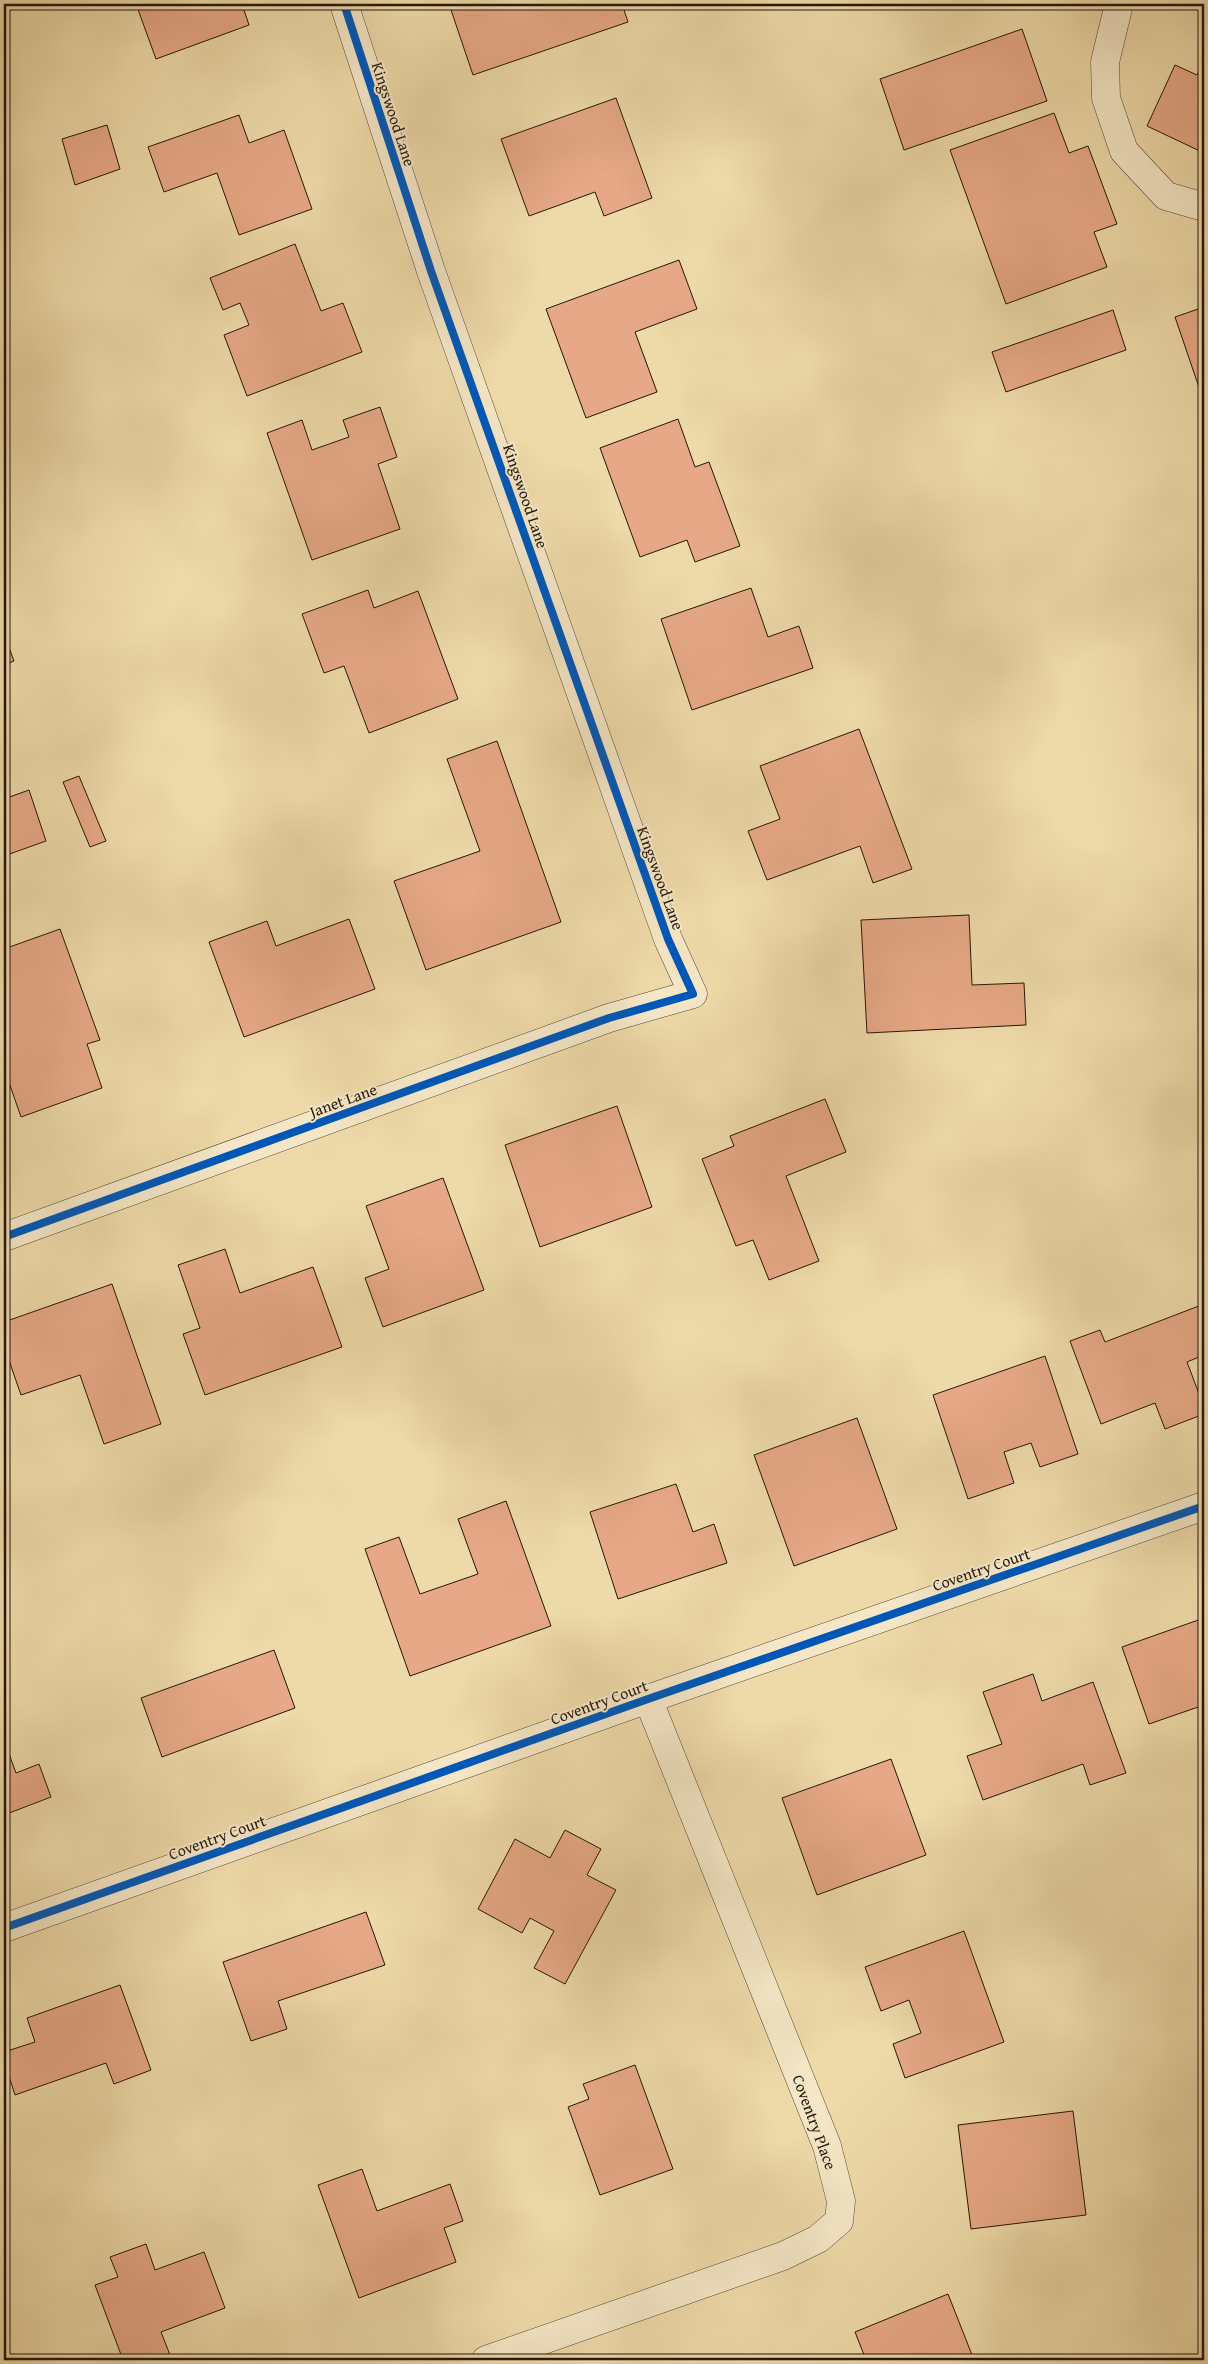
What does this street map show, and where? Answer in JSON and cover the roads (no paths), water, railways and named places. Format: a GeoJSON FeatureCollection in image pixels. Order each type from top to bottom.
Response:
{"type":"FeatureCollection","features":[{"type":"Feature","properties":{"kind":"street","name":"Kingswood Lane"},"geometry":{"type":"LineString","coordinates":[[344,4],[438,290],[668,939],[693,994]]}},
{"type":"Feature","properties":{"kind":"street"},"geometry":{"type":"LineString","coordinates":[[1119,4],[1105,62],[1106,98],[1124,152],[1166,196],[1204,207]]}},
{"type":"Feature","properties":{"kind":"street","name":"Janet Lane"},"geometry":{"type":"LineString","coordinates":[[4,1238],[609,1018],[693,994]]}},
{"type":"Feature","properties":{"kind":"street","name":"Coventry Court"},"geometry":{"type":"LineString","coordinates":[[4,1928],[648,1698],[1204,1506]]}},
{"type":"Feature","properties":{"kind":"street","name":"Coventry Place"},"geometry":{"type":"LineString","coordinates":[[486,2360],[783,2256],[818,2239],[839,2221],[841,2201],[827,2146],[648,1698]]}}]}
